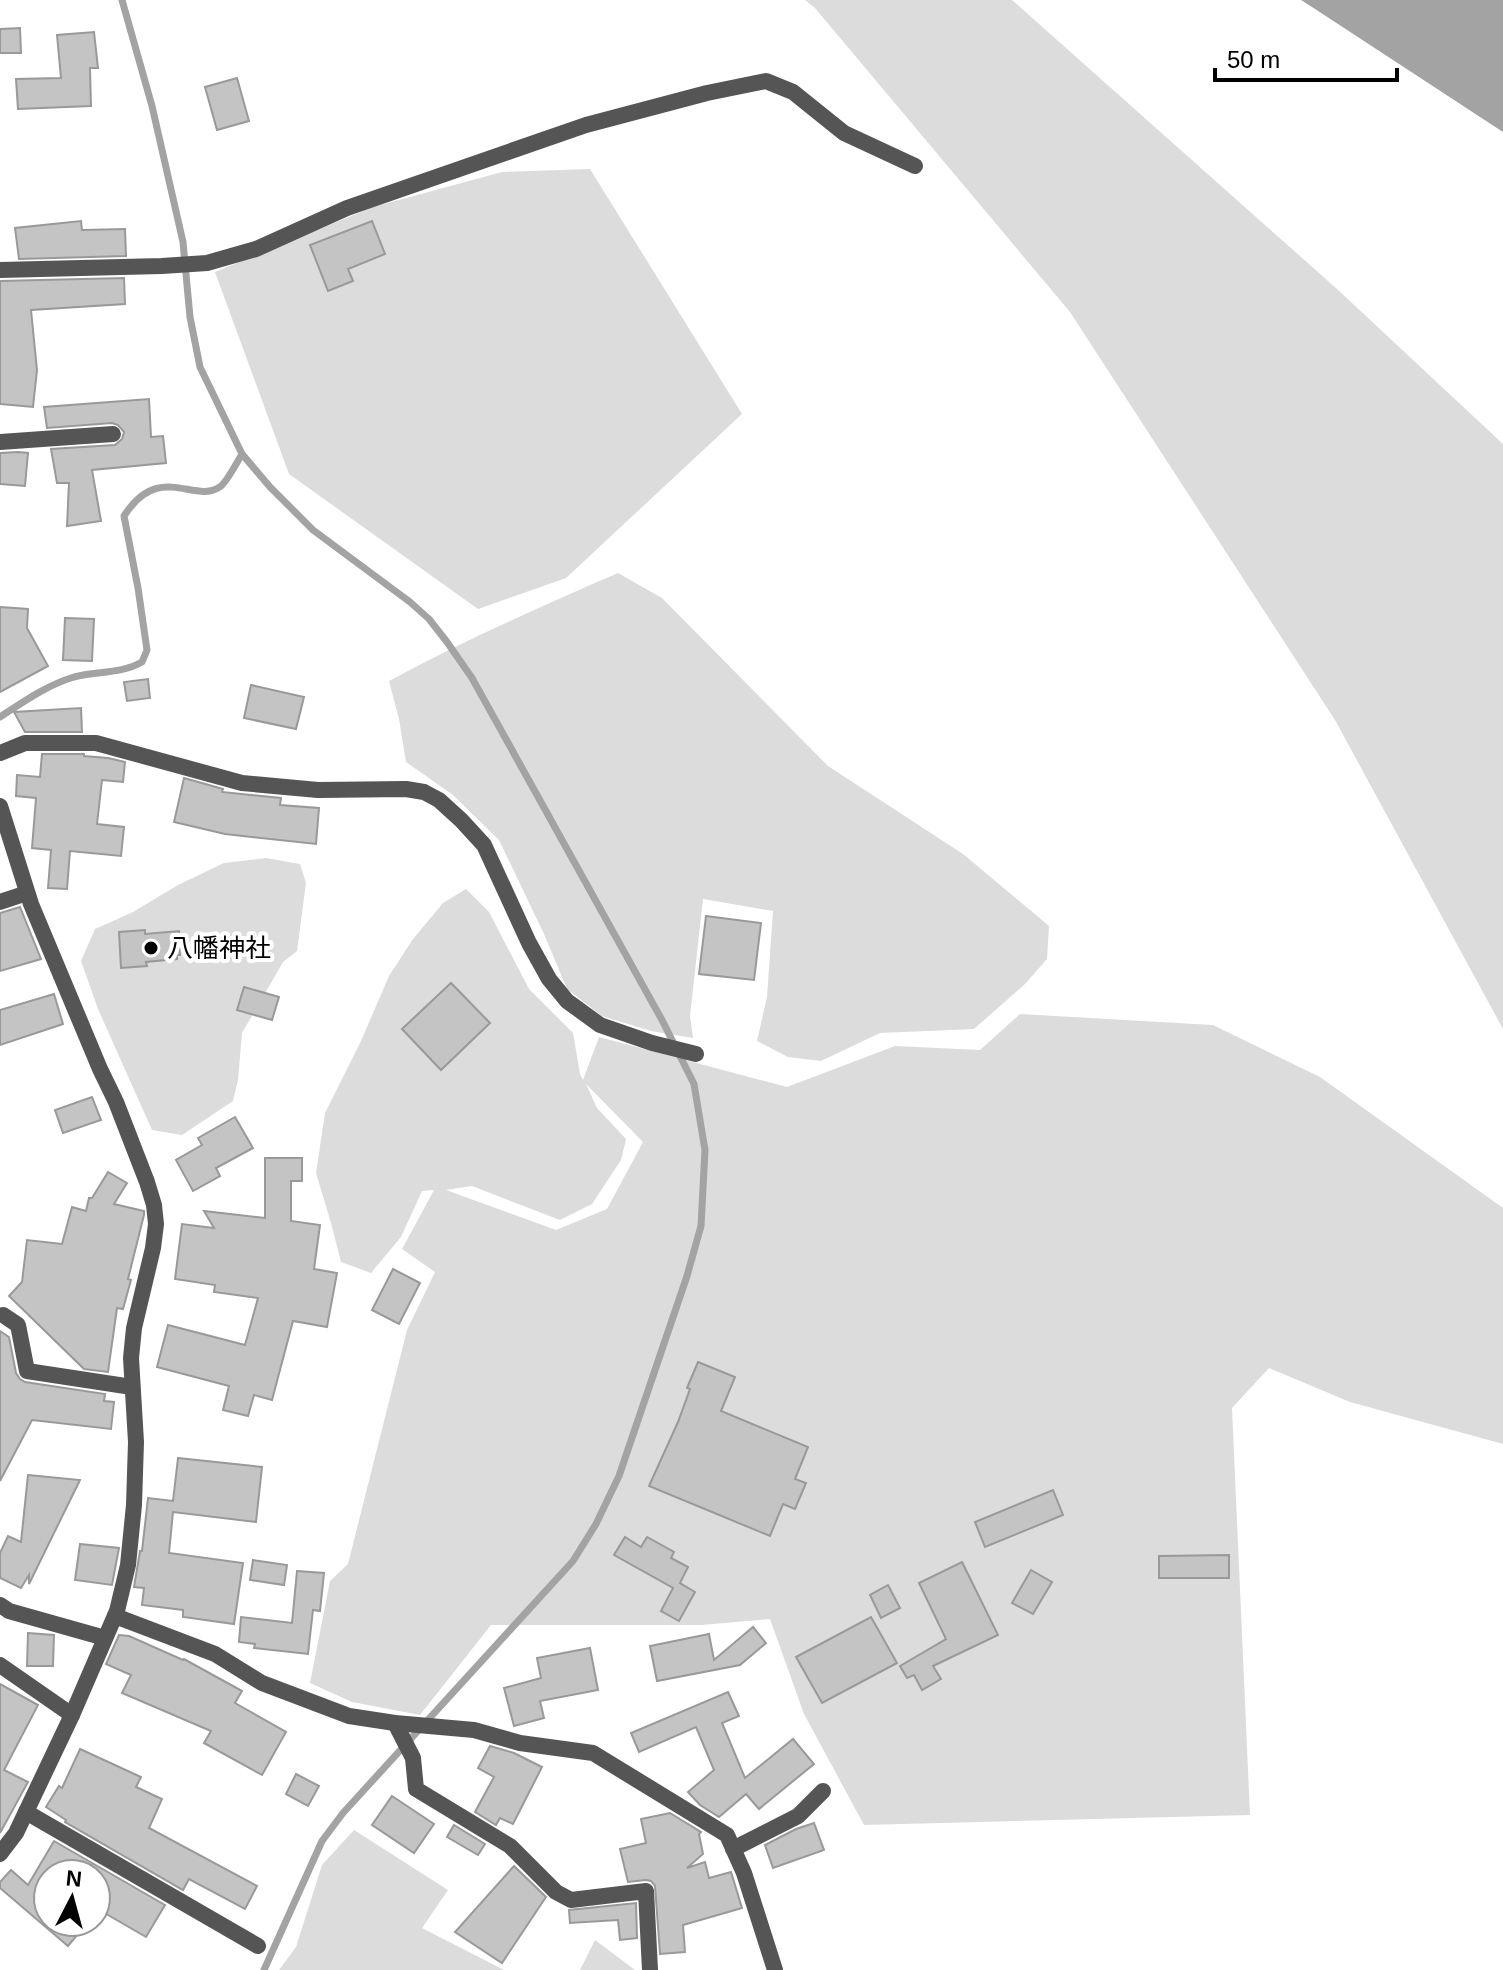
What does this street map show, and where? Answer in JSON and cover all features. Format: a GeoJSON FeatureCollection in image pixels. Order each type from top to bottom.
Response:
{"type":"FeatureCollection","features":[{"type":"Feature","properties":{"kind":"street"},"geometry":{"type":"LineString","coordinates":[[0,270],[202,263],[256,249],[347,208],[586,125],[766,81],[793,92],[844,133],[915,166]]}},
{"type":"Feature","properties":{"kind":"street"},"geometry":{"type":"LineString","coordinates":[[0,442],[113,434]]}},
{"type":"Feature","properties":{"kind":"street"},"geometry":{"type":"LineString","coordinates":[[0,753],[25,743],[96,743],[242,783],[318,790],[406,789],[424,792],[439,800],[484,845],[529,943],[549,979],[567,1001],[600,1025],[696,1054]]}},
{"type":"Feature","properties":{"kind":"street"},"geometry":{"type":"LineString","coordinates":[[0,806],[27,893],[147,1182],[156,1224],[134,1328],[131,1358],[136,1442],[128,1565],[115,1616],[72,1715],[26,1812],[6,1836],[0,1854]]}},
{"type":"Feature","properties":{"kind":"street"},"geometry":{"type":"LineString","coordinates":[[0,902],[27,893]]}},
{"type":"Feature","properties":{"kind":"street"},"geometry":{"type":"LineString","coordinates":[[3,1315],[18,1325],[27,1371],[132,1387]]}},
{"type":"Feature","properties":{"kind":"street"},"geometry":{"type":"LineString","coordinates":[[0,1605],[9,1611],[105,1638]]}},
{"type":"Feature","properties":{"kind":"street"},"geometry":{"type":"LineString","coordinates":[[115,1616],[215,1654],[262,1683],[349,1716],[474,1730],[520,1743],[593,1753],[727,1835],[744,1873],[775,1970]]}},
{"type":"Feature","properties":{"kind":"street"},"geometry":{"type":"LineString","coordinates":[[0,1665],[72,1715]]}},
{"type":"Feature","properties":{"kind":"street"},"geometry":{"type":"LineString","coordinates":[[395,1723],[413,1758],[416,1789],[510,1846],[556,1892],[571,1900],[646,1891],[650,1970]]}},
{"type":"Feature","properties":{"kind":"street"},"geometry":{"type":"LineString","coordinates":[[733,1849],[798,1816],[823,1791]]}},
{"type":"Feature","properties":{"kind":"street"},"geometry":{"type":"LineString","coordinates":[[26,1812],[258,1946]]}},
{"type":"Feature","properties":{"kind":"shaded area"},"geometry":{"type":"Polygon","coordinates":[[[805,0],[1012,0],[1337,289],[1503,444],[1503,1029],[1335,720],[1070,312],[815,8],[805,0]]]}},
{"type":"Feature","properties":{"kind":"shaded area"},"geometry":{"type":"Polygon","coordinates":[[[1301,0],[1503,0],[1503,132],[1312,7],[1301,0]]]}},
{"type":"Feature","properties":{"kind":"shaded area"},"geometry":{"type":"Polygon","coordinates":[[[590,169],[742,414],[566,578],[478,609],[289,474],[215,272],[373,207],[502,172],[590,169]]]}},
{"type":"Feature","properties":{"kind":"shaded area"},"geometry":{"type":"Polygon","coordinates":[[[618,573],[662,598],[828,766],[963,854],[1049,926],[1047,959],[1025,984],[974,1029],[880,1033],[821,1061],[788,1057],[757,1041],[767,997],[773,911],[703,899],[690,1016],[693,1038],[651,1031],[602,1016],[567,989],[499,840],[453,795],[406,762],[389,681],[473,638],[618,573]]]}},
{"type":"Feature","properties":{"kind":"shaded area"},"geometry":{"type":"Polygon","coordinates":[[[266,858],[300,864],[306,883],[297,951],[283,962],[242,1033],[233,1101],[182,1135],[152,1130],[98,1009],[81,961],[95,929],[224,863],[266,858]]]}},
{"type":"Feature","properties":{"kind":"shaded area"},"geometry":{"type":"Polygon","coordinates":[[[466,889],[489,912],[529,989],[573,1033],[583,1080],[599,1037],[787,1087],[895,1046],[980,1050],[1020,1014],[1213,1025],[1320,1077],[1503,1208],[1503,1444],[1350,1402],[1269,1368],[1232,1408],[1250,1815],[864,1825],[804,1714],[770,1619],[702,1625],[491,1625],[420,1715],[352,1702],[310,1683],[330,1581],[348,1564],[407,1330],[435,1272],[402,1249],[434,1190],[422,1191],[401,1237],[371,1273],[341,1262],[316,1173],[325,1113],[389,976],[413,939],[443,903],[466,889]],[[586,1084],[597,1108],[626,1139],[621,1160],[592,1204],[560,1220],[472,1186],[446,1190],[556,1230],[607,1209],[643,1142],[586,1084]]]}},
{"type":"Feature","properties":{"kind":"shaded area"},"geometry":{"type":"Polygon","coordinates":[[[354,1830],[448,1890],[422,1928],[504,1970],[279,1970],[296,1947],[322,1865],[354,1830]]]}},
{"type":"Feature","properties":{"kind":"shaded area"},"geometry":{"type":"Polygon","coordinates":[[[595,1940],[635,1970],[580,1970],[595,1940]]]}},
{"type":"Feature","properties":{"kind":"building"},"geometry":{"type":"Polygon","coordinates":[[[20,28],[21,53],[0,53],[0,29],[20,28]]]}},
{"type":"Feature","properties":{"kind":"building"},"geometry":{"type":"Polygon","coordinates":[[[94,32],[98,68],[90,68],[91,106],[18,109],[16,79],[61,78],[57,35],[94,32]]]}},
{"type":"Feature","properties":{"kind":"building"},"geometry":{"type":"Polygon","coordinates":[[[237,78],[249,121],[217,130],[205,87],[237,78]]]}},
{"type":"Feature","properties":{"kind":"building"},"geometry":{"type":"Polygon","coordinates":[[[81,221],[82,230],[125,229],[126,256],[19,259],[15,228],[81,221]]]}},
{"type":"Feature","properties":{"kind":"building"},"geometry":{"type":"Polygon","coordinates":[[[372,221],[385,254],[348,269],[353,281],[328,291],[310,245],[372,221]]]}},
{"type":"Feature","properties":{"kind":"building"},"geometry":{"type":"Polygon","coordinates":[[[124,278],[125,304],[31,310],[37,370],[33,407],[0,404],[0,281],[124,278]]]}},
{"type":"Feature","properties":{"kind":"building"},"geometry":{"type":"Polygon","coordinates":[[[149,399],[151,437],[163,436],[166,463],[92,470],[101,521],[67,526],[69,483],[57,483],[51,449],[115,445],[124,432],[112,423],[47,428],[44,407],[149,399]]]}},
{"type":"Feature","properties":{"kind":"building"},"geometry":{"type":"Polygon","coordinates":[[[0,453],[28,453],[25,486],[0,484],[0,453]]]}},
{"type":"Feature","properties":{"kind":"building"},"geometry":{"type":"Polygon","coordinates":[[[0,607],[28,609],[27,628],[48,666],[0,692],[0,607]]]}},
{"type":"Feature","properties":{"kind":"building"},"geometry":{"type":"Polygon","coordinates":[[[65,618],[94,619],[92,661],[63,660],[65,618]]]}},
{"type":"Feature","properties":{"kind":"building"},"geometry":{"type":"Polygon","coordinates":[[[148,679],[150,698],[127,701],[124,682],[148,679]]]}},
{"type":"Feature","properties":{"kind":"building"},"geometry":{"type":"Polygon","coordinates":[[[251,685],[304,697],[296,729],[244,718],[251,685]]]}},
{"type":"Feature","properties":{"kind":"building"},"geometry":{"type":"Polygon","coordinates":[[[81,708],[82,732],[25,732],[14,712],[81,708]]]}},
{"type":"Feature","properties":{"kind":"building"},"geometry":{"type":"Polygon","coordinates":[[[42,754],[84,754],[125,762],[123,782],[102,780],[97,824],[124,827],[121,856],[70,851],[67,889],[48,888],[51,850],[32,848],[36,798],[16,796],[17,775],[40,777],[42,754]]]}},
{"type":"Feature","properties":{"kind":"building"},"geometry":{"type":"Polygon","coordinates":[[[184,778],[223,789],[222,792],[281,798],[280,805],[319,808],[316,844],[225,834],[174,822],[184,778]]]}},
{"type":"Feature","properties":{"kind":"building"},"geometry":{"type":"Polygon","coordinates":[[[20,907],[41,959],[0,971],[0,913],[20,907]]]}},
{"type":"Feature","properties":{"kind":"building"},"geometry":{"type":"Polygon","coordinates":[[[706,916],[761,923],[754,980],[699,974],[706,916]]]}},
{"type":"Feature","properties":{"kind":"building","name":"八幡神社"},"geometry":{"type":"Polygon","coordinates":[[[145,930],[145,934],[179,931],[180,955],[177,959],[146,962],[147,966],[121,968],[119,932],[145,930]]]}},
{"type":"Feature","properties":{"kind":"building"},"geometry":{"type":"Polygon","coordinates":[[[451,983],[490,1023],[441,1070],[402,1029],[451,983]]]}},
{"type":"Feature","properties":{"kind":"building"},"geometry":{"type":"Polygon","coordinates":[[[244,987],[279,997],[272,1020],[237,1010],[244,987]]]}},
{"type":"Feature","properties":{"kind":"building"},"geometry":{"type":"Polygon","coordinates":[[[54,994],[63,1024],[0,1045],[0,1010],[54,994]]]}},
{"type":"Feature","properties":{"kind":"building"},"geometry":{"type":"Polygon","coordinates":[[[92,1097],[101,1120],[63,1133],[55,1110],[92,1097]]]}},
{"type":"Feature","properties":{"kind":"building"},"geometry":{"type":"Polygon","coordinates":[[[235,1117],[253,1148],[216,1168],[220,1176],[193,1191],[176,1160],[202,1145],[198,1138],[235,1117]]]}},
{"type":"Feature","properties":{"kind":"building"},"geometry":{"type":"Polygon","coordinates":[[[265,1158],[302,1158],[302,1181],[291,1181],[291,1221],[320,1225],[314,1269],[337,1273],[327,1327],[293,1321],[272,1400],[254,1395],[248,1416],[223,1410],[229,1386],[157,1367],[168,1325],[245,1345],[258,1298],[214,1292],[215,1285],[175,1279],[182,1224],[214,1228],[204,1211],[265,1218],[265,1158]]]}},
{"type":"Feature","properties":{"kind":"building"},"geometry":{"type":"Polygon","coordinates":[[[108,1172],[127,1183],[114,1204],[144,1211],[144,1215],[123,1309],[117,1308],[108,1372],[84,1369],[9,1296],[22,1282],[27,1240],[62,1244],[72,1207],[86,1211],[89,1198],[92,1198],[108,1172]]]}},
{"type":"Feature","properties":{"kind":"building"},"geometry":{"type":"Polygon","coordinates":[[[393,1269],[420,1283],[399,1324],[372,1310],[393,1269]]]}},
{"type":"Feature","properties":{"kind":"building"},"geometry":{"type":"Polygon","coordinates":[[[0,1331],[9,1337],[20,1379],[105,1394],[104,1401],[114,1402],[111,1429],[32,1420],[0,1481],[0,1331]]]}},
{"type":"Feature","properties":{"kind":"building"},"geometry":{"type":"Polygon","coordinates":[[[698,1362],[735,1377],[721,1411],[808,1447],[795,1479],[806,1483],[795,1509],[783,1504],[770,1536],[649,1486],[678,1422],[698,1362]]]}},
{"type":"Feature","properties":{"kind":"building"},"geometry":{"type":"Polygon","coordinates":[[[178,1458],[262,1467],[256,1522],[173,1512],[169,1553],[243,1563],[234,1624],[183,1617],[183,1610],[142,1605],[144,1588],[134,1587],[148,1498],[173,1501],[178,1458]]]}},
{"type":"Feature","properties":{"kind":"building"},"geometry":{"type":"Polygon","coordinates":[[[28,1475],[80,1480],[29,1584],[29,1575],[21,1588],[0,1578],[0,1553],[8,1536],[21,1542],[28,1475]]]}},
{"type":"Feature","properties":{"kind":"building"},"geometry":{"type":"Polygon","coordinates":[[[1053,1490],[1063,1515],[985,1547],[975,1522],[1053,1490]]]}},
{"type":"Feature","properties":{"kind":"building"},"geometry":{"type":"Polygon","coordinates":[[[625,1537],[641,1547],[647,1537],[674,1552],[671,1558],[688,1567],[680,1583],[695,1592],[679,1621],[661,1611],[673,1588],[614,1555],[625,1537]]]}},
{"type":"Feature","properties":{"kind":"building"},"geometry":{"type":"Polygon","coordinates":[[[80,1544],[119,1548],[112,1585],[75,1580],[80,1544]]]}},
{"type":"Feature","properties":{"kind":"building"},"geometry":{"type":"Polygon","coordinates":[[[1229,1555],[1229,1578],[1159,1578],[1159,1556],[1229,1555]]]}},
{"type":"Feature","properties":{"kind":"building"},"geometry":{"type":"Polygon","coordinates":[[[253,1560],[287,1565],[284,1585],[250,1580],[253,1560]]]}},
{"type":"Feature","properties":{"kind":"building"},"geometry":{"type":"Polygon","coordinates":[[[962,1562],[998,1635],[933,1666],[941,1679],[922,1690],[914,1675],[907,1678],[900,1666],[946,1639],[919,1583],[962,1562]]]}},
{"type":"Feature","properties":{"kind":"building"},"geometry":{"type":"Polygon","coordinates":[[[1031,1570],[1052,1582],[1033,1614],[1012,1603],[1031,1570]]]}},
{"type":"Feature","properties":{"kind":"building"},"geometry":{"type":"Polygon","coordinates":[[[297,1571],[324,1573],[320,1611],[313,1610],[308,1654],[254,1648],[255,1644],[239,1642],[241,1617],[292,1623],[297,1571]]]}},
{"type":"Feature","properties":{"kind":"building"},"geometry":{"type":"Polygon","coordinates":[[[888,1585],[900,1608],[881,1618],[870,1595],[888,1585]]]}},
{"type":"Feature","properties":{"kind":"building"},"geometry":{"type":"Polygon","coordinates":[[[871,1617],[897,1663],[822,1703],[796,1657],[871,1617]]]}},
{"type":"Feature","properties":{"kind":"building"},"geometry":{"type":"Polygon","coordinates":[[[753,1627],[766,1643],[740,1665],[657,1681],[650,1646],[709,1634],[714,1660],[753,1627]]]}},
{"type":"Feature","properties":{"kind":"building"},"geometry":{"type":"Polygon","coordinates":[[[28,1633],[54,1635],[53,1666],[27,1666],[28,1633]]]}},
{"type":"Feature","properties":{"kind":"building"},"geometry":{"type":"Polygon","coordinates":[[[119,1635],[129,1636],[184,1659],[242,1691],[235,1703],[286,1732],[262,1775],[204,1743],[211,1731],[122,1693],[131,1675],[106,1664],[119,1635]]]}},
{"type":"Feature","properties":{"kind":"building"},"geometry":{"type":"Polygon","coordinates":[[[590,1648],[598,1690],[540,1701],[544,1718],[514,1726],[504,1688],[541,1678],[537,1658],[590,1648]]]}},
{"type":"Feature","properties":{"kind":"building"},"geometry":{"type":"Polygon","coordinates":[[[0,1684],[38,1705],[4,1770],[28,1782],[0,1833],[0,1684]]]}},
{"type":"Feature","properties":{"kind":"building"},"geometry":{"type":"Polygon","coordinates":[[[728,1692],[739,1716],[722,1723],[745,1778],[793,1739],[814,1764],[759,1809],[746,1794],[719,1817],[700,1805],[688,1792],[714,1770],[696,1727],[639,1752],[631,1733],[728,1692]]]}},
{"type":"Feature","properties":{"kind":"building"},"geometry":{"type":"Polygon","coordinates":[[[490,1746],[514,1753],[542,1767],[513,1824],[500,1818],[496,1825],[475,1812],[494,1777],[478,1768],[490,1746]]]}},
{"type":"Feature","properties":{"kind":"building"},"geometry":{"type":"Polygon","coordinates":[[[80,1749],[141,1777],[136,1787],[162,1799],[149,1828],[257,1886],[245,1909],[189,1879],[183,1890],[65,1822],[46,1807],[59,1786],[62,1788],[80,1749]]]}},
{"type":"Feature","properties":{"kind":"building"},"geometry":{"type":"Polygon","coordinates":[[[296,1774],[319,1786],[308,1806],[286,1794],[296,1774]]]}},
{"type":"Feature","properties":{"kind":"building"},"geometry":{"type":"Polygon","coordinates":[[[392,1796],[434,1824],[414,1853],[372,1825],[392,1796]]]}},
{"type":"Feature","properties":{"kind":"building"},"geometry":{"type":"Polygon","coordinates":[[[670,1813],[701,1832],[703,1854],[687,1868],[705,1862],[709,1878],[731,1872],[742,1908],[683,1925],[685,1952],[660,1954],[655,1886],[646,1880],[628,1882],[620,1849],[646,1843],[641,1819],[670,1813]]]}},
{"type":"Feature","properties":{"kind":"building"},"geometry":{"type":"Polygon","coordinates":[[[814,1823],[824,1850],[773,1868],[765,1845],[814,1823]]]}},
{"type":"Feature","properties":{"kind":"building"},"geometry":{"type":"Polygon","coordinates":[[[454,1825],[485,1844],[478,1855],[447,1837],[454,1825]]]}},
{"type":"Feature","properties":{"kind":"building"},"geometry":{"type":"Polygon","coordinates":[[[54,1841],[83,1858],[44,1858],[54,1841]]]}},
{"type":"Feature","properties":{"kind":"building"},"geometry":{"type":"Polygon","coordinates":[[[514,1866],[546,1897],[502,1963],[455,1932],[514,1866]]]}},
{"type":"Feature","properties":{"kind":"building"},"geometry":{"type":"Polygon","coordinates":[[[11,1870],[28,1885],[32,1878],[32,1915],[0,1888],[0,1882],[11,1870]]]}},
{"type":"Feature","properties":{"kind":"building"},"geometry":{"type":"Polygon","coordinates":[[[112,1874],[165,1905],[146,1937],[112,1917],[112,1874]]]}},
{"type":"Feature","properties":{"kind":"building"},"geometry":{"type":"Polygon","coordinates":[[[636,1903],[637,1938],[620,1940],[618,1920],[570,1923],[569,1910],[636,1903]]]}},
{"type":"Feature","properties":{"kind":"building"},"geometry":{"type":"Polygon","coordinates":[[[59,1938],[75,1938],[68,1946],[59,1938]]]}},
{"type":"Feature","properties":{"kind":"waterway"},"geometry":{"type":"LineString","coordinates":[[122,0],[152,106],[183,242],[190,317],[200,367],[242,454],[313,530],[429,619],[472,678],[662,1020],[694,1084],[705,1150],[701,1226],[687,1276],[619,1476],[596,1524],[573,1561],[343,1813],[322,1841],[264,1970]]}},
{"type":"Feature","properties":{"kind":"waterway"},"geometry":{"type":"LineString","coordinates":[[0,717],[64,680],[126,669],[142,662],[147,650],[124,516],[137,499],[151,490],[164,487],[211,491],[221,486],[242,454]]}},
{"type":"Feature","properties":{"kind":"place","name":"八幡神社"},"geometry":{"type":"Point","coordinates":[151,948]}}]}
